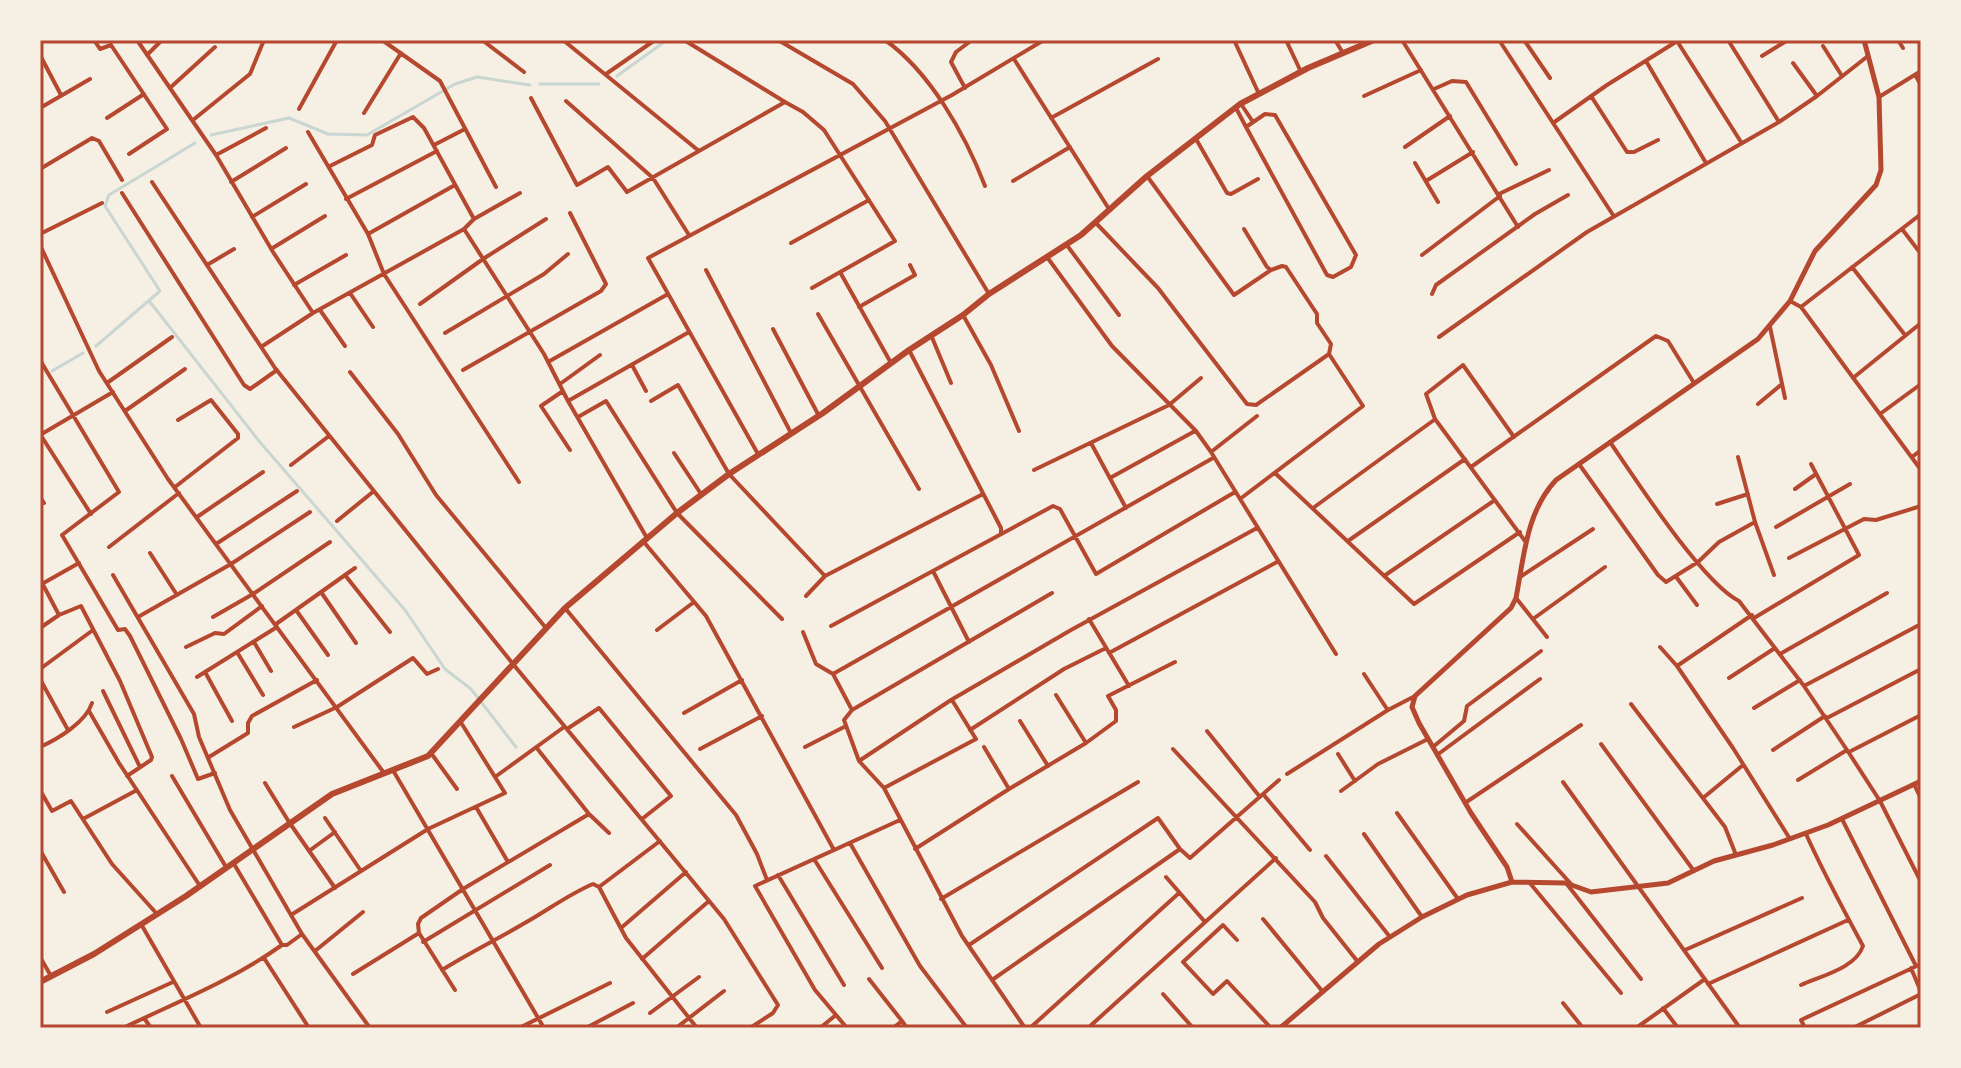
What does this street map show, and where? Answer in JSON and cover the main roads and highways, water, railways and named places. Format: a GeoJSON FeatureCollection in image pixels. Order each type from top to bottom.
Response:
{"type":"FeatureCollection","features":[{"type":"Feature","properties":{"kind":"main road"},"geometry":{"type":"LineString","coordinates":[[40,982],[157,914],[332,794],[394,772],[431,753],[565,608],[701,494],[1066,244],[1238,105],[1301,72],[1374,40]]}},
{"type":"Feature","properties":{"kind":"waterway"},"geometry":{"type":"LineString","coordinates":[[617,76],[667,40]]}},
{"type":"Feature","properties":{"kind":"waterway"},"geometry":{"type":"LineString","coordinates":[[211,135],[289,118],[328,134],[367,135],[455,84],[477,77],[530,85]]}},
{"type":"Feature","properties":{"kind":"waterway"},"geometry":{"type":"LineString","coordinates":[[540,84],[599,84]]}},
{"type":"Feature","properties":{"kind":"waterway"},"geometry":{"type":"LineString","coordinates":[[96,346],[160,291],[105,206],[109,195],[195,143]]}},
{"type":"Feature","properties":{"kind":"waterway"},"geometry":{"type":"LineString","coordinates":[[150,302],[259,441],[405,610],[445,669],[471,689],[516,747]]}},
{"type":"Feature","properties":{"kind":"waterway"},"geometry":{"type":"LineString","coordinates":[[52,371],[83,353]]}}]}
